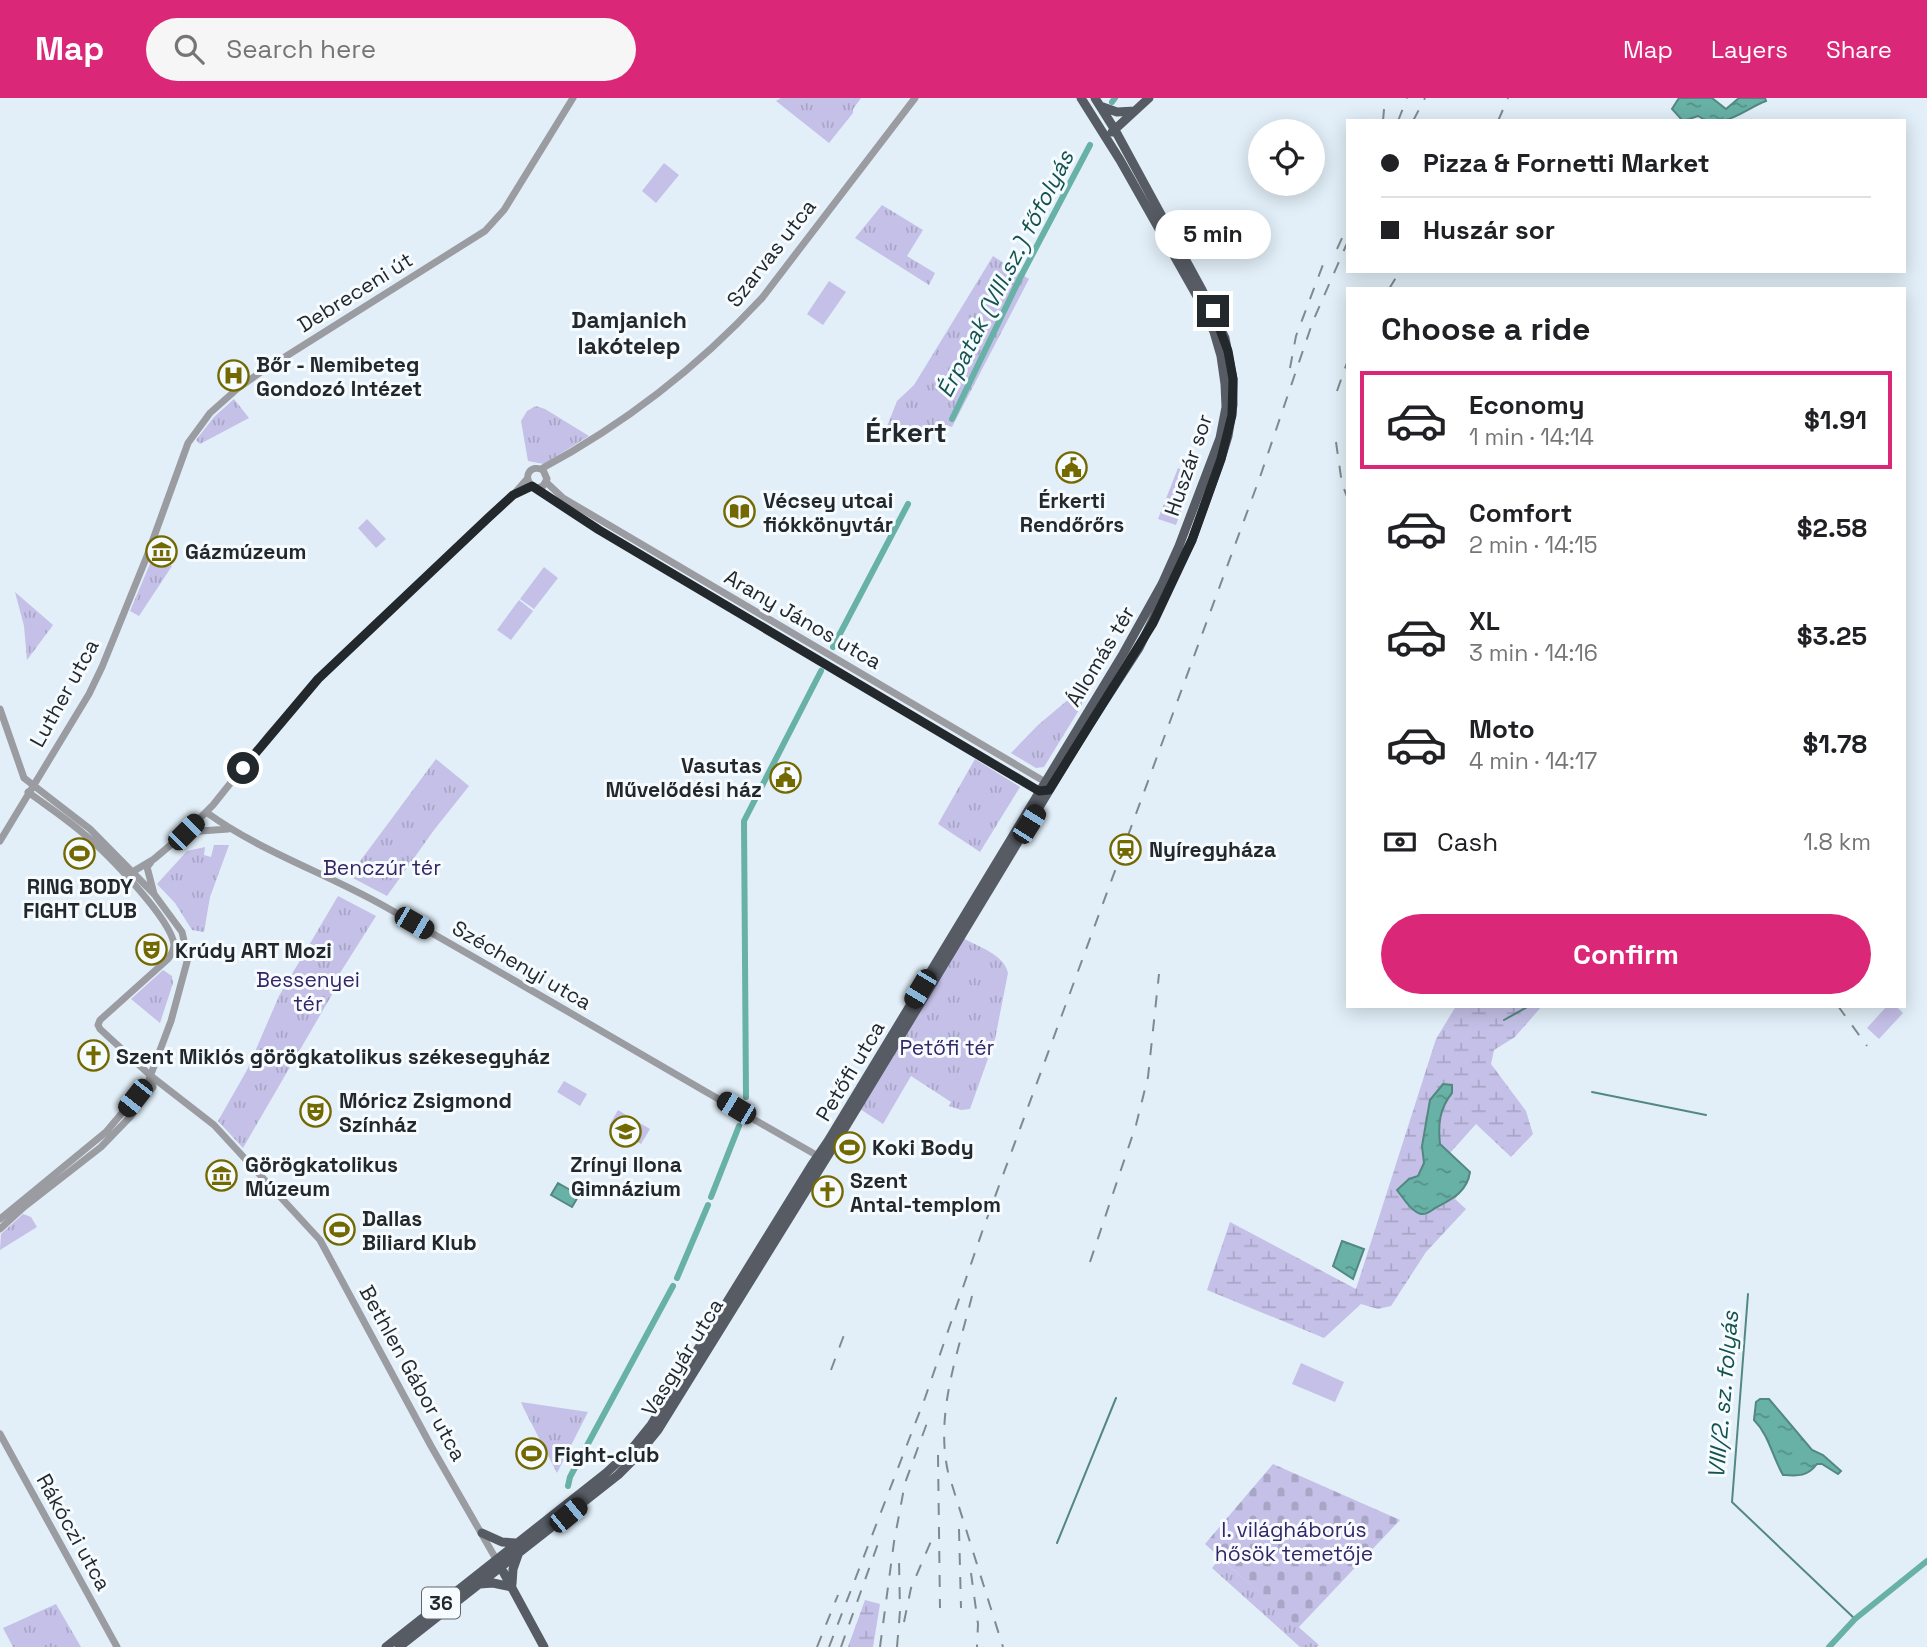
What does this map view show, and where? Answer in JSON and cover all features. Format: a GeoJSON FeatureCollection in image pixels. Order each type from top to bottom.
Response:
{"type":"FeatureCollection","features":[{"type":"Feature","properties":{"kind":"main road","name":"Huszár sor"},"geometry":{"type":"LineString","coordinates":[[1081,98],[1202,305],[1222,356],[1226,407],[1220,438],[1183,547]]}},
{"type":"Feature","properties":{"kind":"main road"},"geometry":{"type":"LineString","coordinates":[[1105,137],[1149,98]]}},
{"type":"Feature","properties":{"kind":"main road","name":"Huszár sor"},"geometry":{"type":"LineString","coordinates":[[1097,102],[1115,130],[1213,311],[1225,338],[1231,363],[1233,405],[1228,436],[1183,547]]}},
{"type":"Feature","properties":{"kind":"main road"},"geometry":{"type":"LineString","coordinates":[[1097,102],[1117,112],[1135,111]]}},
{"type":"Feature","properties":{"kind":"main road","name":"Állomás tér"},"geometry":{"type":"LineString","coordinates":[[957,933],[1045,787],[1144,639],[1183,547]]}},
{"type":"Feature","properties":{"kind":"main road","name":"Petőfi utca"},"geometry":{"type":"LineString","coordinates":[[821,1157],[957,933]]}},
{"type":"Feature","properties":{"kind":"main road","name":"Vasgyár utca"},"geometry":{"type":"LineString","coordinates":[[498,1563],[618,1475],[646,1445],[673,1408],[821,1157]]}},
{"type":"Feature","properties":{"kind":"main road"},"geometry":{"type":"LineString","coordinates":[[482,1533],[518,1548],[512,1587]]}},
{"type":"Feature","properties":{"kind":"main road","name":"36"},"geometry":{"type":"LineString","coordinates":[[399,1647],[477,1585],[498,1563]]}},
{"type":"Feature","properties":{"kind":"main road","name":"36"},"geometry":{"type":"LineString","coordinates":[[386,1647],[498,1563]]}},
{"type":"Feature","properties":{"kind":"main road","name":"Bethlen Gábor utca"},"geometry":{"type":"LineString","coordinates":[[498,1563],[544,1647]]}},
{"type":"Feature","properties":{"kind":"main road","name":"36"},"geometry":{"type":"LineString","coordinates":[[477,1585],[494,1583],[512,1587]]}},
{"type":"Feature","properties":{"kind":"street","name":"Debreceni út"},"geometry":{"type":"LineString","coordinates":[[147,556],[188,443],[210,413],[261,372],[485,231],[504,210],[573,98]]}},
{"type":"Feature","properties":{"kind":"street","name":"Szarvas utca"},"geometry":{"type":"LineString","coordinates":[[564,456],[547,479],[532,484],[532,470],[541,469],[564,456],[674,381],[736,326],[762,298],[915,98]]}},
{"type":"Feature","properties":{"kind":"street","name":"Arany János utca"},"geometry":{"type":"LineString","coordinates":[[541,469],[563,498],[1045,787]]}},
{"type":"Feature","properties":{"kind":"street","name":"Arany János utca"},"geometry":{"type":"LineString","coordinates":[[532,484],[599,530],[1045,787]]}},
{"type":"Feature","properties":{"kind":"street"},"geometry":{"type":"LineString","coordinates":[[154,894],[147,867],[206,812],[318,679],[513,495],[532,484]]}},
{"type":"Feature","properties":{"kind":"street","name":"Luther utca"},"geometry":{"type":"LineString","coordinates":[[0,841],[98,676],[147,556]]}},
{"type":"Feature","properties":{"kind":"street"},"geometry":{"type":"LineString","coordinates":[[0,709],[30,789],[154,894],[185,940],[188,958],[171,1021],[151,1076],[106,1132],[0,1219]]}},
{"type":"Feature","properties":{"kind":"street","name":"Széchenyi utca"},"geometry":{"type":"LineString","coordinates":[[206,812],[229,829],[382,905],[821,1157]]}},
{"type":"Feature","properties":{"kind":"street"},"geometry":{"type":"LineString","coordinates":[[186,832],[229,829]]}},
{"type":"Feature","properties":{"kind":"street"},"geometry":{"type":"LineString","coordinates":[[128,874],[154,859]]}},
{"type":"Feature","properties":{"kind":"street","name":"Bethlen Gábor utca"},"geometry":{"type":"LineString","coordinates":[[128,874],[155,909],[174,944],[173,953],[98,1025],[103,1033],[151,1076],[214,1125],[320,1240],[431,1446],[498,1563]]}},
{"type":"Feature","properties":{"kind":"street"},"geometry":{"type":"LineString","coordinates":[[0,1229],[24,1206],[112,1137],[153,1087],[151,1076]]}},
{"type":"Feature","properties":{"kind":"street","name":"Rákóczi utca"},"geometry":{"type":"LineString","coordinates":[[0,1434],[117,1647]]}},
{"type":"Feature","properties":{"kind":"green space"},"geometry":{"type":"Polygon","coordinates":[[[781,98],[861,98],[853,113],[829,143],[776,101],[781,98]]]}},
{"type":"Feature","properties":{"kind":"green space"},"geometry":{"type":"Polygon","coordinates":[[[664,163],[679,175],[656,203],[642,191],[664,163]]]}},
{"type":"Feature","properties":{"kind":"green space"},"geometry":{"type":"Polygon","coordinates":[[[882,205],[923,230],[907,256],[935,273],[929,285],[855,238],[882,205]]]}},
{"type":"Feature","properties":{"kind":"green space"},"geometry":{"type":"Polygon","coordinates":[[[993,256],[1029,279],[952,427],[936,422],[926,442],[911,439],[890,428],[886,429],[897,401],[914,385],[993,256]]]}},
{"type":"Feature","properties":{"kind":"green space"},"geometry":{"type":"Polygon","coordinates":[[[829,281],[846,292],[823,325],[807,314],[829,281]]]}},
{"type":"Feature","properties":{"kind":"green space"},"geometry":{"type":"Polygon","coordinates":[[[234,399],[249,418],[200,444],[196,440],[214,417],[234,399]]]}},
{"type":"Feature","properties":{"kind":"green space"},"geometry":{"type":"Polygon","coordinates":[[[536,406],[589,436],[544,464],[528,461],[521,421],[527,411],[536,406]]]}},
{"type":"Feature","properties":{"kind":"green space"},"geometry":{"type":"Polygon","coordinates":[[[1178,468],[1194,475],[1176,525],[1158,519],[1178,468]]]}},
{"type":"Feature","properties":{"kind":"green space"},"geometry":{"type":"Polygon","coordinates":[[[367,519],[386,539],[376,548],[358,528],[367,519]]]}},
{"type":"Feature","properties":{"kind":"green space"},"geometry":{"type":"Polygon","coordinates":[[[152,559],[172,566],[139,616],[130,611],[152,559]]]}},
{"type":"Feature","properties":{"kind":"green space"},"geometry":{"type":"Polygon","coordinates":[[[544,567],[558,578],[534,609],[520,599],[544,567]]]}},
{"type":"Feature","properties":{"kind":"green space"},"geometry":{"type":"Polygon","coordinates":[[[15,592],[53,625],[27,660],[24,626],[15,592]]]}},
{"type":"Feature","properties":{"kind":"green space"},"geometry":{"type":"Polygon","coordinates":[[[519,600],[533,611],[511,640],[497,630],[519,600]]]}},
{"type":"Feature","properties":{"kind":"green space"},"geometry":{"type":"Polygon","coordinates":[[[1076,696],[1082,699],[1082,705],[1044,767],[1036,768],[1011,753],[1038,725],[1076,696]]]}},
{"type":"Feature","properties":{"kind":"green space","name":"Benczúr tér"},"geometry":{"type":"Polygon","coordinates":[[[436,759],[469,786],[387,896],[349,876],[436,759]]]}},
{"type":"Feature","properties":{"kind":"green space"},"geometry":{"type":"Polygon","coordinates":[[[975,759],[1020,787],[980,852],[938,824],[975,759]]]}},
{"type":"Feature","properties":{"kind":"green space"},"geometry":{"type":"Polygon","coordinates":[[[214,845],[229,845],[210,897],[204,932],[192,930],[175,903],[157,884],[187,851],[205,847],[204,855],[211,857],[214,845]]]}},
{"type":"Feature","properties":{"kind":"green space","name":"Bessenyei tér"},"geometry":{"type":"Polygon","coordinates":[[[338,896],[376,916],[340,973],[337,986],[243,1148],[218,1121],[247,1070],[279,996],[338,896]]]}},
{"type":"Feature","properties":{"kind":"green space","name":"Petőfi tér"},"geometry":{"type":"Polygon","coordinates":[[[963,938],[996,956],[1006,966],[1008,973],[995,1039],[970,1109],[961,1110],[949,1106],[951,1102],[911,1076],[883,1124],[860,1109],[963,938]]]}},
{"type":"Feature","properties":{"kind":"green space"},"geometry":{"type":"Polygon","coordinates":[[[163,970],[172,976],[173,983],[160,1023],[131,999],[163,970]]]}},
{"type":"Feature","properties":{"kind":"green space"},"geometry":{"type":"Polygon","coordinates":[[[1455,1008],[1540,1008],[1515,1037],[1494,1050],[1491,1064],[1526,1111],[1533,1134],[1511,1157],[1476,1124],[1450,1153],[1470,1172],[1469,1180],[1455,1199],[1466,1209],[1426,1252],[1391,1306],[1378,1309],[1361,1304],[1324,1338],[1207,1290],[1230,1222],[1356,1289],[1436,1039],[1455,1008]]]}},
{"type":"Feature","properties":{"kind":"green space"},"geometry":{"type":"Polygon","coordinates":[[[1885,1008],[1898,1008],[1903,1013],[1879,1039],[1867,1028],[1885,1008]]]}},
{"type":"Feature","properties":{"kind":"green space"},"geometry":{"type":"Polygon","coordinates":[[[564,1081],[587,1094],[580,1106],[557,1092],[564,1081]]]}},
{"type":"Feature","properties":{"kind":"green space"},"geometry":{"type":"Polygon","coordinates":[[[618,1110],[650,1129],[641,1144],[609,1126],[618,1110]]]}},
{"type":"Feature","properties":{"kind":"green space"},"geometry":{"type":"Polygon","coordinates":[[[23,1214],[31,1217],[37,1227],[0,1250],[1,1234],[23,1214]]]}},
{"type":"Feature","properties":{"kind":"green space"},"geometry":{"type":"Polygon","coordinates":[[[1301,1363],[1344,1382],[1335,1402],[1292,1384],[1301,1363]]]}},
{"type":"Feature","properties":{"kind":"green space"},"geometry":{"type":"Polygon","coordinates":[[[521,1402],[588,1412],[557,1473],[524,1409],[521,1402]]]}},
{"type":"Feature","properties":{"kind":"green space","name":"I. világháborús hősök temetője"},"geometry":{"type":"Polygon","coordinates":[[[1273,1464],[1400,1520],[1298,1628],[1205,1544],[1273,1464]]]}},
{"type":"Feature","properties":{"kind":"green space"},"geometry":{"type":"Polygon","coordinates":[[[1220,1558],[1319,1645],[1300,1647],[1212,1568],[1220,1558]]]}},
{"type":"Feature","properties":{"kind":"green space"},"geometry":{"type":"Polygon","coordinates":[[[865,1600],[880,1604],[873,1647],[848,1647],[865,1600]]]}},
{"type":"Feature","properties":{"kind":"green space"},"geometry":{"type":"Polygon","coordinates":[[[56,1604],[81,1647],[13,1647],[3,1628],[56,1604]]]}},
{"type":"Feature","properties":{"kind":"water"},"geometry":{"type":"Polygon","coordinates":[[[1679,98],[1712,98],[1726,109],[1739,98],[1765,98],[1766,101],[1728,119],[1705,119],[1698,116],[1681,119],[1672,109],[1679,98]]]}},
{"type":"Feature","properties":{"kind":"water"},"geometry":{"type":"Polygon","coordinates":[[[1443,1084],[1452,1085],[1452,1093],[1440,1117],[1440,1144],[1470,1172],[1466,1185],[1458,1194],[1428,1213],[1421,1214],[1411,1208],[1397,1190],[1409,1179],[1418,1176],[1424,1163],[1422,1146],[1430,1100],[1443,1084]]]}},
{"type":"Feature","properties":{"kind":"water"},"geometry":{"type":"Polygon","coordinates":[[[558,1183],[579,1195],[572,1207],[551,1195],[558,1183]]]}},
{"type":"Feature","properties":{"kind":"water"},"geometry":{"type":"Polygon","coordinates":[[[1342,1241],[1364,1249],[1353,1279],[1333,1266],[1342,1241]]]}},
{"type":"Feature","properties":{"kind":"water"},"geometry":{"type":"Polygon","coordinates":[[[1769,1399],[1812,1450],[1823,1455],[1841,1471],[1838,1474],[1822,1464],[1817,1464],[1802,1475],[1783,1475],[1767,1439],[1754,1420],[1756,1402],[1769,1399]]]}},
{"type":"Feature","properties":{"kind":"waterway","name":"Érpatak (VIII.sz.) főfolyás"},"geometry":{"type":"LineString","coordinates":[[1112,102],[1115,98]]}},
{"type":"Feature","properties":{"kind":"waterway","name":"Érpatak (VIII.sz.) főfolyás"},"geometry":{"type":"LineString","coordinates":[[952,419],[1020,278],[1090,145]]}},
{"type":"Feature","properties":{"kind":"waterway","name":"Érpatak (VIII.sz.) főfolyás"},"geometry":{"type":"LineString","coordinates":[[833,647],[908,504]]}},
{"type":"Feature","properties":{"kind":"waterway","name":"Érpatak (VIII.sz.) főfolyás"},"geometry":{"type":"LineString","coordinates":[[746,1097],[744,821],[821,671]]}},
{"type":"Feature","properties":{"kind":"waterway"},"geometry":{"type":"LineString","coordinates":[[1504,1020],[1525,1008]]}},
{"type":"Feature","properties":{"kind":"waterway"},"geometry":{"type":"LineString","coordinates":[[1592,1092],[1706,1115]]}},
{"type":"Feature","properties":{"kind":"waterway","name":"Érpatak (VIII.sz.) főfolyás"},"geometry":{"type":"LineString","coordinates":[[711,1197],[739,1126]]}},
{"type":"Feature","properties":{"kind":"waterway","name":"Érpatak (VIII.sz.) főfolyás"},"geometry":{"type":"LineString","coordinates":[[677,1278],[708,1205]]}},
{"type":"Feature","properties":{"kind":"waterway","name":"Érpatak (VIII.sz.) főfolyás"},"geometry":{"type":"LineString","coordinates":[[568,1486],[570,1477],[673,1286]]}},
{"type":"Feature","properties":{"kind":"waterway","name":"VIII/2. sz. folyás"},"geometry":{"type":"LineString","coordinates":[[1748,1294],[1732,1502],[1855,1619]]}},
{"type":"Feature","properties":{"kind":"waterway"},"geometry":{"type":"LineString","coordinates":[[1057,1543],[1116,1398]]}},
{"type":"Feature","properties":{"kind":"waterway"},"geometry":{"type":"LineString","coordinates":[[1829,1647],[1855,1619],[1927,1561]]}},
{"type":"Feature","properties":{"kind":"railway"},"geometry":{"type":"LineString","coordinates":[[1383,119],[1385,98]]}},
{"type":"Feature","properties":{"kind":"railway"},"geometry":{"type":"LineString","coordinates":[[1399,119],[1407,98]]}},
{"type":"Feature","properties":{"kind":"railway"},"geometry":{"type":"LineString","coordinates":[[1414,119],[1425,98]]}},
{"type":"Feature","properties":{"kind":"railway"},"geometry":{"type":"LineString","coordinates":[[1499,119],[1508,98]]}},
{"type":"Feature","properties":{"kind":"railway"},"geometry":{"type":"LineString","coordinates":[[1337,249],[1346,229]]}},
{"type":"Feature","properties":{"kind":"railway"},"geometry":{"type":"LineString","coordinates":[[829,1647],[925,1398],[982,1232],[1260,477],[1313,321],[1346,246]]}},
{"type":"Feature","properties":{"kind":"railway"},"geometry":{"type":"LineString","coordinates":[[1290,368],[1296,336],[1324,262]]}},
{"type":"Feature","properties":{"kind":"railway"},"geometry":{"type":"LineString","coordinates":[[1390,287],[1399,273]]}},
{"type":"Feature","properties":{"kind":"railway"},"geometry":{"type":"LineString","coordinates":[[1337,391],[1346,366]]}},
{"type":"Feature","properties":{"kind":"railway"},"geometry":{"type":"LineString","coordinates":[[1336,442],[1346,494]]}},
{"type":"Feature","properties":{"kind":"railway"},"geometry":{"type":"LineString","coordinates":[[1090,1262],[1136,1125],[1148,1077],[1159,974]]}},
{"type":"Feature","properties":{"kind":"railway"},"geometry":{"type":"LineString","coordinates":[[1839,1008],[1867,1046]]}},
{"type":"Feature","properties":{"kind":"railway"},"geometry":{"type":"LineString","coordinates":[[972,1296],[946,1405],[945,1450],[948,1472],[1003,1647]]}},
{"type":"Feature","properties":{"kind":"railway"},"geometry":{"type":"LineString","coordinates":[[831,1370],[844,1335]]}},
{"type":"Feature","properties":{"kind":"railway"},"geometry":{"type":"LineString","coordinates":[[880,1647],[905,1483],[927,1423]]}},
{"type":"Feature","properties":{"kind":"railway"},"geometry":{"type":"LineString","coordinates":[[938,1455],[940,1608]]}},
{"type":"Feature","properties":{"kind":"railway"},"geometry":{"type":"LineString","coordinates":[[959,1529],[961,1608]]}},
{"type":"Feature","properties":{"kind":"railway"},"geometry":{"type":"LineString","coordinates":[[904,1622],[911,1588],[935,1532]]}},
{"type":"Feature","properties":{"kind":"railway"},"geometry":{"type":"LineString","coordinates":[[841,1647],[880,1538]]}},
{"type":"Feature","properties":{"kind":"railway"},"geometry":{"type":"LineString","coordinates":[[897,1647],[900,1611],[899,1560]]}},
{"type":"Feature","properties":{"kind":"railway"},"geometry":{"type":"LineString","coordinates":[[971,1573],[978,1624],[977,1647]]}},
{"type":"Feature","properties":{"kind":"railway"},"geometry":{"type":"LineString","coordinates":[[817,1647],[838,1595]]}},
{"type":"Feature","properties":{"kind":"place","name":"Bőr - Nemibeteg Gondozó Intézet"},"geometry":{"type":"Point","coordinates":[233,376]}},
{"type":"Feature","properties":{"kind":"place","name":"Érkerti Rendőrőrs"},"geometry":{"type":"Point","coordinates":[1072,468]}},
{"type":"Feature","properties":{"kind":"place","name":"Vécsey utcai fiókkönyvtár"},"geometry":{"type":"Point","coordinates":[740,512]}},
{"type":"Feature","properties":{"kind":"place","name":"Gázmúzeum"},"geometry":{"type":"Point","coordinates":[162,551]}},
{"type":"Feature","properties":{"kind":"place","name":"Vasutas Művelődési ház"},"geometry":{"type":"Point","coordinates":[785,777]}},
{"type":"Feature","properties":{"kind":"place","name":"Nyíregyháza"},"geometry":{"type":"Point","coordinates":[1126,849]}},
{"type":"Feature","properties":{"kind":"place","name":"RING BODY FIGHT CLUB"},"geometry":{"type":"Point","coordinates":[80,854]}},
{"type":"Feature","properties":{"kind":"place","name":"Krúdy ART Mozi"},"geometry":{"type":"Point","coordinates":[152,950]}},
{"type":"Feature","properties":{"kind":"place","name":"Szent Miklós görögkatolikus székesegyház"},"geometry":{"type":"Point","coordinates":[93,1056]}},
{"type":"Feature","properties":{"kind":"place","name":"Móricz Zsigmond Színház"},"geometry":{"type":"Point","coordinates":[316,1112]}},
{"type":"Feature","properties":{"kind":"place","name":"Zrínyi Ilona Gimnázium"},"geometry":{"type":"Point","coordinates":[626,1132]}},
{"type":"Feature","properties":{"kind":"place","name":"Koki Body"},"geometry":{"type":"Point","coordinates":[849,1147]}},
{"type":"Feature","properties":{"kind":"place","name":"Görögkatolikus Múzeum"},"geometry":{"type":"Point","coordinates":[222,1176]}},
{"type":"Feature","properties":{"kind":"place","name":"Szent Antal-templom"},"geometry":{"type":"Point","coordinates":[827,1192]}},
{"type":"Feature","properties":{"kind":"place","name":"Dallas Biliard Klub"},"geometry":{"type":"Point","coordinates":[339,1230]}},
{"type":"Feature","properties":{"kind":"place","name":"Fight-club"},"geometry":{"type":"Point","coordinates":[531,1454]}},
{"type":"Feature","properties":{"kind":"district","name":"Damjanich lakótelep"},"geometry":{"type":"Point","coordinates":[629,333]}},
{"type":"Feature","properties":{"kind":"district","name":"Érkert"},"geometry":{"type":"Point","coordinates":[906,432]}},
{"type":"Feature","properties":{"kind":"route"},"geometry":{"type":"LineString","coordinates":[[243,768],[319,678],[513,495],[532,486],[599,530],[1039,791],[1049,790],[1153,623],[1192,540],[1221,459],[1232,415],[1233,379],[1225,338],[1213,311]]}}]}
